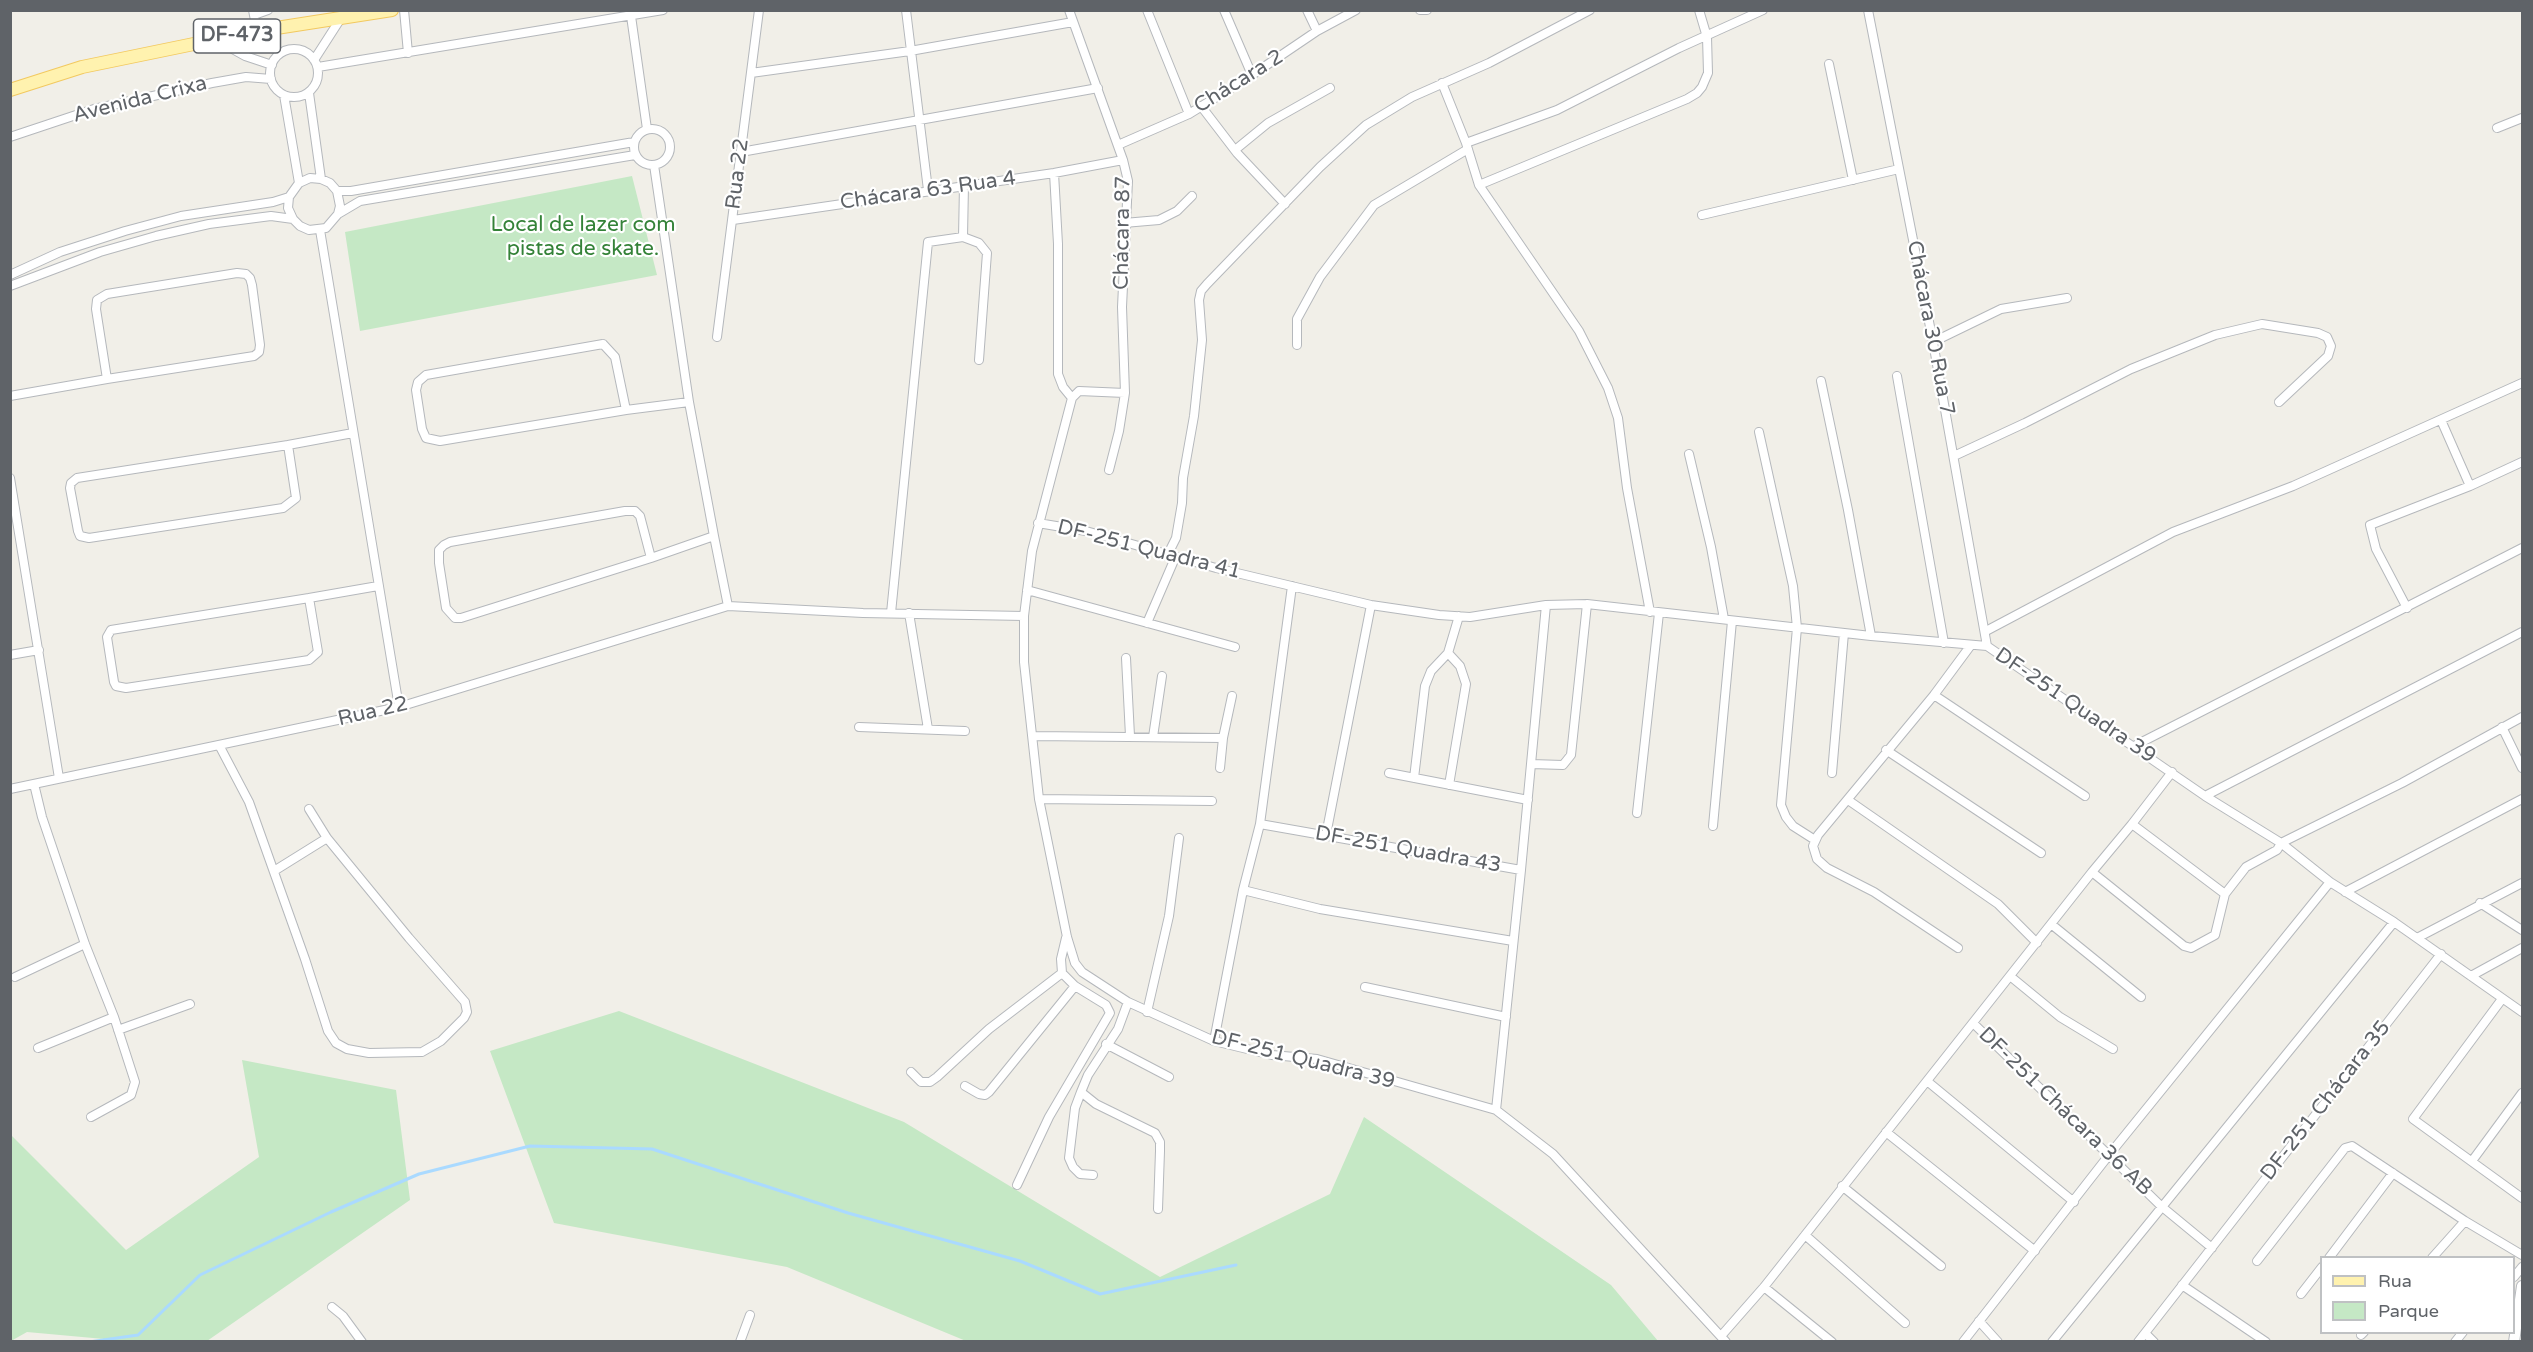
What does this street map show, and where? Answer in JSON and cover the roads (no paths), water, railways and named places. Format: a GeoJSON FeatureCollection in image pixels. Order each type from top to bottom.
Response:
{"type":"FeatureCollection","features":[{"type":"Feature","properties":{"kind":"main road","name":"DF-473"},"geometry":{"type":"LineString","coordinates":[[10,90],[82,67],[257,32],[392,10]]}},
{"type":"Feature","properties":{"kind":"street"},"geometry":{"type":"LineString","coordinates":[[257,32],[253,13],[268,10]]}},
{"type":"Feature","properties":{"kind":"street"},"geometry":{"type":"LineString","coordinates":[[404,10],[408,53]]}},
{"type":"Feature","properties":{"kind":"street"},"geometry":{"type":"LineString","coordinates":[[340,18],[316,63],[318,76],[315,85],[309,93],[297,98],[284,96],[271,80],[272,65],[276,58],[288,50],[303,51],[316,63],[408,53],[663,10]]}},
{"type":"Feature","properties":{"kind":"street","name":"Rua 22"},"geometry":{"type":"LineString","coordinates":[[717,337],[759,10]]}},
{"type":"Feature","properties":{"kind":"street"},"geometry":{"type":"LineString","coordinates":[[906,10],[928,190]]}},
{"type":"Feature","properties":{"kind":"street","name":"Chácara 87"},"geometry":{"type":"LineString","coordinates":[[1069,10],[1118,145],[1128,181],[1124,223],[1122,307],[1125,393],[1119,431],[1109,470]]}},
{"type":"Feature","properties":{"kind":"street"},"geometry":{"type":"LineString","coordinates":[[1147,10],[1189,114]]}},
{"type":"Feature","properties":{"kind":"street"},"geometry":{"type":"LineString","coordinates":[[1224,10],[1252,75]]}},
{"type":"Feature","properties":{"kind":"street"},"geometry":{"type":"LineString","coordinates":[[1307,10],[1317,32]]}},
{"type":"Feature","properties":{"kind":"street","name":"Chácara 2"},"geometry":{"type":"LineString","coordinates":[[1118,145],[1189,114],[1317,32],[1356,10]]}},
{"type":"Feature","properties":{"kind":"street"},"geometry":{"type":"LineString","coordinates":[[1147,623],[1171,557],[1179,523],[1202,339],[1198,309],[1201,291],[1320,167],[1366,125],[1442,83],[1489,63],[1590,10]]}},
{"type":"Feature","properties":{"kind":"street"},"geometry":{"type":"LineString","coordinates":[[1479,184],[1697,93],[1708,73],[1707,37],[1699,10]]}},
{"type":"Feature","properties":{"kind":"street"},"geometry":{"type":"LineString","coordinates":[[1297,345],[1297,319],[1311,293],[1320,277],[1374,205],[1467,146],[1557,110],[1679,48],[1763,10]]}},
{"type":"Feature","properties":{"kind":"street","name":"Chácara 30 Rua 7"},"geometry":{"type":"LineString","coordinates":[[1868,10],[1933,342],[1987,646]]}},
{"type":"Feature","properties":{"kind":"street"},"geometry":{"type":"LineString","coordinates":[[631,16],[647,129]]}},
{"type":"Feature","properties":{"kind":"street"},"geometry":{"type":"LineString","coordinates":[[751,73],[910,51],[1073,22]]}},
{"type":"Feature","properties":{"kind":"street"},"geometry":{"type":"LineString","coordinates":[[218,40],[246,56],[272,65]]}},
{"type":"Feature","properties":{"kind":"street"},"geometry":{"type":"LineString","coordinates":[[1829,64],[1853,180]]}},
{"type":"Feature","properties":{"kind":"street","name":"Avenida Crixa"},"geometry":{"type":"LineString","coordinates":[[10,137],[94,109],[212,82],[246,77],[271,80]]}},
{"type":"Feature","properties":{"kind":"street"},"geometry":{"type":"LineString","coordinates":[[1442,83],[1467,146],[1479,184],[1579,332],[1608,387],[1618,418],[1627,488],[1655,613],[1637,813]]}},
{"type":"Feature","properties":{"kind":"street"},"geometry":{"type":"LineString","coordinates":[[741,152],[919,122],[1098,88]]}},
{"type":"Feature","properties":{"kind":"street"},"geometry":{"type":"LineString","coordinates":[[1235,150],[1268,123],[1330,88]]}},
{"type":"Feature","properties":{"kind":"street"},"geometry":{"type":"LineString","coordinates":[[309,93],[321,179]]}},
{"type":"Feature","properties":{"kind":"street"},"geometry":{"type":"LineString","coordinates":[[284,96],[299,183]]}},
{"type":"Feature","properties":{"kind":"street"},"geometry":{"type":"LineString","coordinates":[[1201,106],[1235,150],[1285,204]]}},
{"type":"Feature","properties":{"kind":"street"},"geometry":{"type":"LineString","coordinates":[[2498,128],[2523,118]]}},
{"type":"Feature","properties":{"kind":"street"},"geometry":{"type":"LineString","coordinates":[[647,129],[657,129],[665,134],[670,143],[669,153],[663,161],[654,165],[640,161],[635,155],[634,142],[639,133],[647,129]]}},
{"type":"Feature","properties":{"kind":"street"},"geometry":{"type":"LineString","coordinates":[[337,191],[351,191],[634,142]]}},
{"type":"Feature","properties":{"kind":"street"},"geometry":{"type":"LineString","coordinates":[[338,214],[360,201],[635,155]]}},
{"type":"Feature","properties":{"kind":"street","name":"Chácara 63 Rua 4"},"geometry":{"type":"LineString","coordinates":[[733,220],[1054,173],[1123,160]]}},
{"type":"Feature","properties":{"kind":"street"},"geometry":{"type":"LineString","coordinates":[[654,165],[689,402],[728,606]]}},
{"type":"Feature","properties":{"kind":"street"},"geometry":{"type":"LineString","coordinates":[[1702,214],[1899,170]]}},
{"type":"Feature","properties":{"kind":"street"},"geometry":{"type":"LineString","coordinates":[[1054,173],[1058,244],[1058,374],[1063,387],[1072,398]]}},
{"type":"Feature","properties":{"kind":"street"},"geometry":{"type":"LineString","coordinates":[[310,178],[321,179],[330,183],[337,191],[340,206],[331,224],[320,230],[309,230],[292,219],[288,208],[289,197],[299,183],[310,178]]}},
{"type":"Feature","properties":{"kind":"street"},"geometry":{"type":"LineString","coordinates":[[963,237],[964,185]]}},
{"type":"Feature","properties":{"kind":"street"},"geometry":{"type":"LineString","coordinates":[[1124,223],[1159,220],[1177,211],[1192,196]]}},
{"type":"Feature","properties":{"kind":"street"},"geometry":{"type":"LineString","coordinates":[[10,275],[60,252],[125,231],[181,216],[273,202],[289,197]]}},
{"type":"Feature","properties":{"kind":"street"},"geometry":{"type":"LineString","coordinates":[[10,286],[100,252],[156,236],[209,224],[271,216],[292,219]]}},
{"type":"Feature","properties":{"kind":"street"},"geometry":{"type":"LineString","coordinates":[[320,230],[399,707]]}},
{"type":"Feature","properties":{"kind":"street"},"geometry":{"type":"LineString","coordinates":[[891,613],[928,242],[963,237],[979,243],[987,253],[979,360]]}},
{"type":"Feature","properties":{"kind":"street"},"geometry":{"type":"LineString","coordinates":[[10,396],[254,356],[259,352],[260,345],[250,278],[246,274],[237,273],[107,294],[97,300],[96,309],[107,379]]}},
{"type":"Feature","properties":{"kind":"street"},"geometry":{"type":"LineString","coordinates":[[1933,342],[2001,309],[2067,298]]}},
{"type":"Feature","properties":{"kind":"street"},"geometry":{"type":"LineString","coordinates":[[1954,456],[2131,369],[2215,335],[2262,324],[2318,333],[2327,337],[2331,346],[2328,356],[2279,402]]}},
{"type":"Feature","properties":{"kind":"street"},"geometry":{"type":"LineString","coordinates":[[626,410],[615,357],[603,344],[426,375],[418,382],[416,390],[422,429],[426,438],[440,441],[626,410],[689,402]]}},
{"type":"Feature","properties":{"kind":"street"},"geometry":{"type":"LineString","coordinates":[[1897,376],[1944,643]]}},
{"type":"Feature","properties":{"kind":"street"},"geometry":{"type":"LineString","coordinates":[[1821,381],[1871,636]]}},
{"type":"Feature","properties":{"kind":"street"},"geometry":{"type":"LineString","coordinates":[[1986,631],[2173,532],[2293,486],[2523,383]]}},
{"type":"Feature","properties":{"kind":"street"},"geometry":{"type":"LineString","coordinates":[[1038,523],[1072,398],[1079,392],[1125,393]]}},
{"type":"Feature","properties":{"kind":"street"},"geometry":{"type":"LineString","coordinates":[[2441,420],[2470,486]]}},
{"type":"Feature","properties":{"kind":"street"},"geometry":{"type":"LineString","coordinates":[[1759,432],[1793,586],[1797,628],[1781,805],[1792,826],[1815,840]]}},
{"type":"Feature","properties":{"kind":"street"},"geometry":{"type":"LineString","coordinates":[[288,445],[296,498],[293,503],[283,508],[88,538],[80,536],[70,488],[71,483],[77,478],[353,433]]}},
{"type":"Feature","properties":{"kind":"street"},"geometry":{"type":"LineString","coordinates":[[1689,454],[1728,620],[1713,826]]}},
{"type":"Feature","properties":{"kind":"street"},"geometry":{"type":"LineString","coordinates":[[2407,608],[2376,549],[2370,525],[2470,486],[2523,462]]}},
{"type":"Feature","properties":{"kind":"street"},"geometry":{"type":"LineString","coordinates":[[10,478],[59,778]]}},
{"type":"Feature","properties":{"kind":"street"},"geometry":{"type":"LineString","coordinates":[[651,558],[640,516],[635,512],[625,511],[450,542],[439,550],[446,608],[455,618],[461,618],[651,558],[714,536]]}},
{"type":"Feature","properties":{"kind":"street","name":"DF-251 Quadra 41"},"geometry":{"type":"LineString","coordinates":[[1039,799],[1033,736],[1025,692],[1024,616],[1038,523],[1086,531],[1171,557],[1371,605],[1459,616],[1497,614],[1546,605]]}},
{"type":"Feature","properties":{"kind":"street"},"geometry":{"type":"LineString","coordinates":[[2134,746],[2523,548]]}},
{"type":"Feature","properties":{"kind":"street"},"geometry":{"type":"LineString","coordinates":[[309,598],[318,652],[309,660],[126,688],[116,686],[107,637],[111,630],[378,586]]}},
{"type":"Feature","properties":{"kind":"street"},"geometry":{"type":"LineString","coordinates":[[1214,1041],[1243,890],[1260,824],[1292,586]]}},
{"type":"Feature","properties":{"kind":"street"},"geometry":{"type":"LineString","coordinates":[[1027,590],[1235,647]]}},
{"type":"Feature","properties":{"kind":"street"},"geometry":{"type":"LineString","coordinates":[[1531,764],[1557,766],[1567,762],[1571,755],[1587,604]]}},
{"type":"Feature","properties":{"kind":"street","name":"DF-251 Quadra 39"},"geometry":{"type":"LineString","coordinates":[[1546,605],[1587,604],[1871,636],[1987,646],[2205,796],[2281,843],[2330,882],[2394,922],[2502,999],[2523,1011]]}},
{"type":"Feature","properties":{"kind":"street"},"geometry":{"type":"LineString","coordinates":[[1326,835],[1371,605]]}},
{"type":"Feature","properties":{"kind":"street"},"geometry":{"type":"LineString","coordinates":[[1521,870],[1546,605]]}},
{"type":"Feature","properties":{"kind":"street","name":"Rua 22"},"geometry":{"type":"LineString","coordinates":[[10,789],[399,707],[728,606],[1024,616]]}},
{"type":"Feature","properties":{"kind":"street"},"geometry":{"type":"LineString","coordinates":[[909,613],[928,729]]}},
{"type":"Feature","properties":{"kind":"street"},"geometry":{"type":"LineString","coordinates":[[1414,778],[1425,686],[1431,671],[1448,653],[1459,616]]}},
{"type":"Feature","properties":{"kind":"street"},"geometry":{"type":"LineString","coordinates":[[2205,796],[2523,632]]}},
{"type":"Feature","properties":{"kind":"street"},"geometry":{"type":"LineString","coordinates":[[1832,773],[1844,633]]}},
{"type":"Feature","properties":{"kind":"street"},"geometry":{"type":"LineString","coordinates":[[1958,948],[1950,945],[1884,898],[1827,868],[1814,852],[1815,840],[1886,750],[1934,695],[1971,645]]}},
{"type":"Feature","properties":{"kind":"street"},"geometry":{"type":"LineString","coordinates":[[10,655],[39,650]]}},
{"type":"Feature","properties":{"kind":"street"},"geometry":{"type":"LineString","coordinates":[[1448,653],[1460,666],[1466,684],[1449,785]]}},
{"type":"Feature","properties":{"kind":"street"},"geometry":{"type":"LineString","coordinates":[[1126,658],[1130,736]]}},
{"type":"Feature","properties":{"kind":"street"},"geometry":{"type":"LineString","coordinates":[[1153,737],[1162,676]]}},
{"type":"Feature","properties":{"kind":"street"},"geometry":{"type":"LineString","coordinates":[[1934,695],[2085,796]]}},
{"type":"Feature","properties":{"kind":"street"},"geometry":{"type":"LineString","coordinates":[[1220,768],[1223,738],[1232,696]]}},
{"type":"Feature","properties":{"kind":"street"},"geometry":{"type":"LineString","coordinates":[[2092,872],[2188,948],[2215,935],[2225,894],[2246,867],[2277,850],[2281,843],[2402,783],[2523,717]]}},
{"type":"Feature","properties":{"kind":"street"},"geometry":{"type":"LineString","coordinates":[[859,727],[965,731]]}},
{"type":"Feature","properties":{"kind":"street"},"geometry":{"type":"LineString","coordinates":[[2502,727],[2523,768]]}},
{"type":"Feature","properties":{"kind":"street"},"geometry":{"type":"LineString","coordinates":[[1033,736],[1223,738]]}},
{"type":"Feature","properties":{"kind":"street"},"geometry":{"type":"LineString","coordinates":[[219,745],[249,802],[328,1031],[336,1043],[347,1049],[369,1053],[422,1052],[441,1041],[464,1018],[467,1012],[465,1002],[327,838],[309,809]]}},
{"type":"Feature","properties":{"kind":"street"},"geometry":{"type":"LineString","coordinates":[[1886,750],[2041,853]]}},
{"type":"Feature","properties":{"kind":"street"},"geometry":{"type":"LineString","coordinates":[[1724,1339],[1842,1186],[2172,772]]}},
{"type":"Feature","properties":{"kind":"street"},"geometry":{"type":"LineString","coordinates":[[1389,773],[1528,800]]}},
{"type":"Feature","properties":{"kind":"street"},"geometry":{"type":"LineString","coordinates":[[34,784],[42,818],[135,1082],[131,1095],[91,1116]]}},
{"type":"Feature","properties":{"kind":"street"},"geometry":{"type":"LineString","coordinates":[[1039,799],[1212,801]]}},
{"type":"Feature","properties":{"kind":"street","name":"DF-251 Quadra 39"},"geometry":{"type":"LineString","coordinates":[[1039,799],[1067,937],[1075,963],[1082,972],[1147,1012],[1214,1041],[1272,1055],[1317,1059],[1496,1110],[1553,1154],[1724,1339]]}},
{"type":"Feature","properties":{"kind":"street"},"geometry":{"type":"LineString","coordinates":[[1848,800],[1998,904],[2037,943]]}},
{"type":"Feature","properties":{"kind":"street"},"geometry":{"type":"LineString","coordinates":[[2345,892],[2523,800]]}},
{"type":"Feature","properties":{"kind":"street","name":"DF-251 Quadra 43"},"geometry":{"type":"LineString","coordinates":[[1260,824],[1521,870],[1496,1110]]}},
{"type":"Feature","properties":{"kind":"street"},"geometry":{"type":"LineString","coordinates":[[2132,824],[2225,894]]}},
{"type":"Feature","properties":{"kind":"street"},"geometry":{"type":"LineString","coordinates":[[274,871],[327,838]]}},
{"type":"Feature","properties":{"kind":"street"},"geometry":{"type":"LineString","coordinates":[[1147,1012],[1169,916],[1179,838]]}},
{"type":"Feature","properties":{"kind":"street"},"geometry":{"type":"LineString","coordinates":[[1963,1341],[2109,1155],[2330,882]]}},
{"type":"Feature","properties":{"kind":"street"},"geometry":{"type":"LineString","coordinates":[[2417,939],[2480,903],[2523,883]]}},
{"type":"Feature","properties":{"kind":"street"},"geometry":{"type":"LineString","coordinates":[[1243,890],[1320,909],[1513,941]]}},
{"type":"Feature","properties":{"kind":"street"},"geometry":{"type":"LineString","coordinates":[[2480,903],[2523,930]]}},
{"type":"Feature","properties":{"kind":"street"},"geometry":{"type":"LineString","coordinates":[[2212,1248],[2161,1206],[2394,922]]}},
{"type":"Feature","properties":{"kind":"street"},"geometry":{"type":"LineString","coordinates":[[2051,924],[2141,997]]}},
{"type":"Feature","properties":{"kind":"street"},"geometry":{"type":"LineString","coordinates":[[1017,1185],[1049,1117],[1110,1013],[1106,1005],[1075,986],[1062,973],[1061,959],[1067,937]]}},
{"type":"Feature","properties":{"kind":"street"},"geometry":{"type":"LineString","coordinates":[[15,977],[86,944]]}},
{"type":"Feature","properties":{"kind":"street"},"geometry":{"type":"LineString","coordinates":[[2471,976],[2523,948]]}},
{"type":"Feature","properties":{"kind":"street","name":"DF-251 Chácara 35"},"geometry":{"type":"LineString","coordinates":[[2138,1341],[2440,954]]}},
{"type":"Feature","properties":{"kind":"street"},"geometry":{"type":"LineString","coordinates":[[911,1072],[921,1082],[930,1082],[989,1029],[1062,973]]}},
{"type":"Feature","properties":{"kind":"street"},"geometry":{"type":"LineString","coordinates":[[2010,976],[2060,1017],[2113,1049]]}},
{"type":"Feature","properties":{"kind":"street"},"geometry":{"type":"LineString","coordinates":[[965,1086],[979,1094],[985,1095],[989,1092],[1075,986]]}},
{"type":"Feature","properties":{"kind":"street"},"geometry":{"type":"LineString","coordinates":[[1365,987],[1506,1017]]}},
{"type":"Feature","properties":{"kind":"street"},"geometry":{"type":"LineString","coordinates":[[2502,999],[2414,1119],[2523,1198]]}},
{"type":"Feature","properties":{"kind":"street"},"geometry":{"type":"LineString","coordinates":[[1093,1175],[1080,1174],[1073,1167],[1069,1158],[1075,1108],[1106,1044],[1118,1029],[1128,1002]]}},
{"type":"Feature","properties":{"kind":"street"},"geometry":{"type":"LineString","coordinates":[[118,1030],[190,1004]]}},
{"type":"Feature","properties":{"kind":"street"},"geometry":{"type":"LineString","coordinates":[[38,1048],[114,1017]]}},
{"type":"Feature","properties":{"kind":"street","name":"DF-251 Chácara 36 AB"},"geometry":{"type":"LineString","coordinates":[[1972,1023],[2161,1206],[2052,1341]]}},
{"type":"Feature","properties":{"kind":"street"},"geometry":{"type":"LineString","coordinates":[[1106,1044],[1169,1077]]}},
{"type":"Feature","properties":{"kind":"street"},"geometry":{"type":"LineString","coordinates":[[1927,1081],[2074,1202]]}},
{"type":"Feature","properties":{"kind":"street"},"geometry":{"type":"LineString","coordinates":[[1082,1092],[1095,1104],[1155,1133],[1160,1142],[1158,1209]]}},
{"type":"Feature","properties":{"kind":"street"},"geometry":{"type":"LineString","coordinates":[[2472,1161],[2523,1093]]}},
{"type":"Feature","properties":{"kind":"street"},"geometry":{"type":"LineString","coordinates":[[1886,1132],[2034,1251]]}},
{"type":"Feature","properties":{"kind":"street"},"geometry":{"type":"LineString","coordinates":[[2257,1261],[2345,1148],[2356,1148],[2465,1221],[2523,1255]]}},
{"type":"Feature","properties":{"kind":"street"},"geometry":{"type":"LineString","coordinates":[[2330,1256],[2392,1173]]}},
{"type":"Feature","properties":{"kind":"street"},"geometry":{"type":"LineString","coordinates":[[1842,1186],[1941,1266]]}},
{"type":"Feature","properties":{"kind":"street"},"geometry":{"type":"LineString","coordinates":[[2433,1256],[2465,1221]]}},
{"type":"Feature","properties":{"kind":"street"},"geometry":{"type":"LineString","coordinates":[[1805,1234],[1905,1323]]}},
{"type":"Feature","properties":{"kind":"street"},"geometry":{"type":"LineString","coordinates":[[2301,1294],[2320,1270]]}},
{"type":"Feature","properties":{"kind":"street"},"geometry":{"type":"LineString","coordinates":[[2182,1285],[2266,1341]]}},
{"type":"Feature","properties":{"kind":"street"},"geometry":{"type":"LineString","coordinates":[[2514,1341],[2523,1286]]}},
{"type":"Feature","properties":{"kind":"street"},"geometry":{"type":"LineString","coordinates":[[1764,1287],[1832,1341]]}},
{"type":"Feature","properties":{"kind":"street"},"geometry":{"type":"LineString","coordinates":[[332,1307],[343,1316],[362,1341]]}},
{"type":"Feature","properties":{"kind":"street"},"geometry":{"type":"LineString","coordinates":[[740,1341],[750,1315]]}},
{"type":"Feature","properties":{"kind":"street"},"geometry":{"type":"LineString","coordinates":[[1979,1322],[1998,1341]]}},
{"type":"Feature","properties":{"kind":"street"},"geometry":{"type":"LineString","coordinates":[[2145,1333],[2154,1341]]}},
{"type":"Feature","properties":{"kind":"waterway"},"geometry":{"type":"LineString","coordinates":[[89,1342],[138,1335],[200,1275],[331,1212],[419,1174],[530,1146],[652,1149],[848,1213],[1020,1261],[1100,1294],[1236,1265]]}},
{"type":"Feature","properties":{"kind":"park label","name":"Local de lazer com pistas de skate."},"geometry":{"type":"Point","coordinates":[583,237]}}]}
